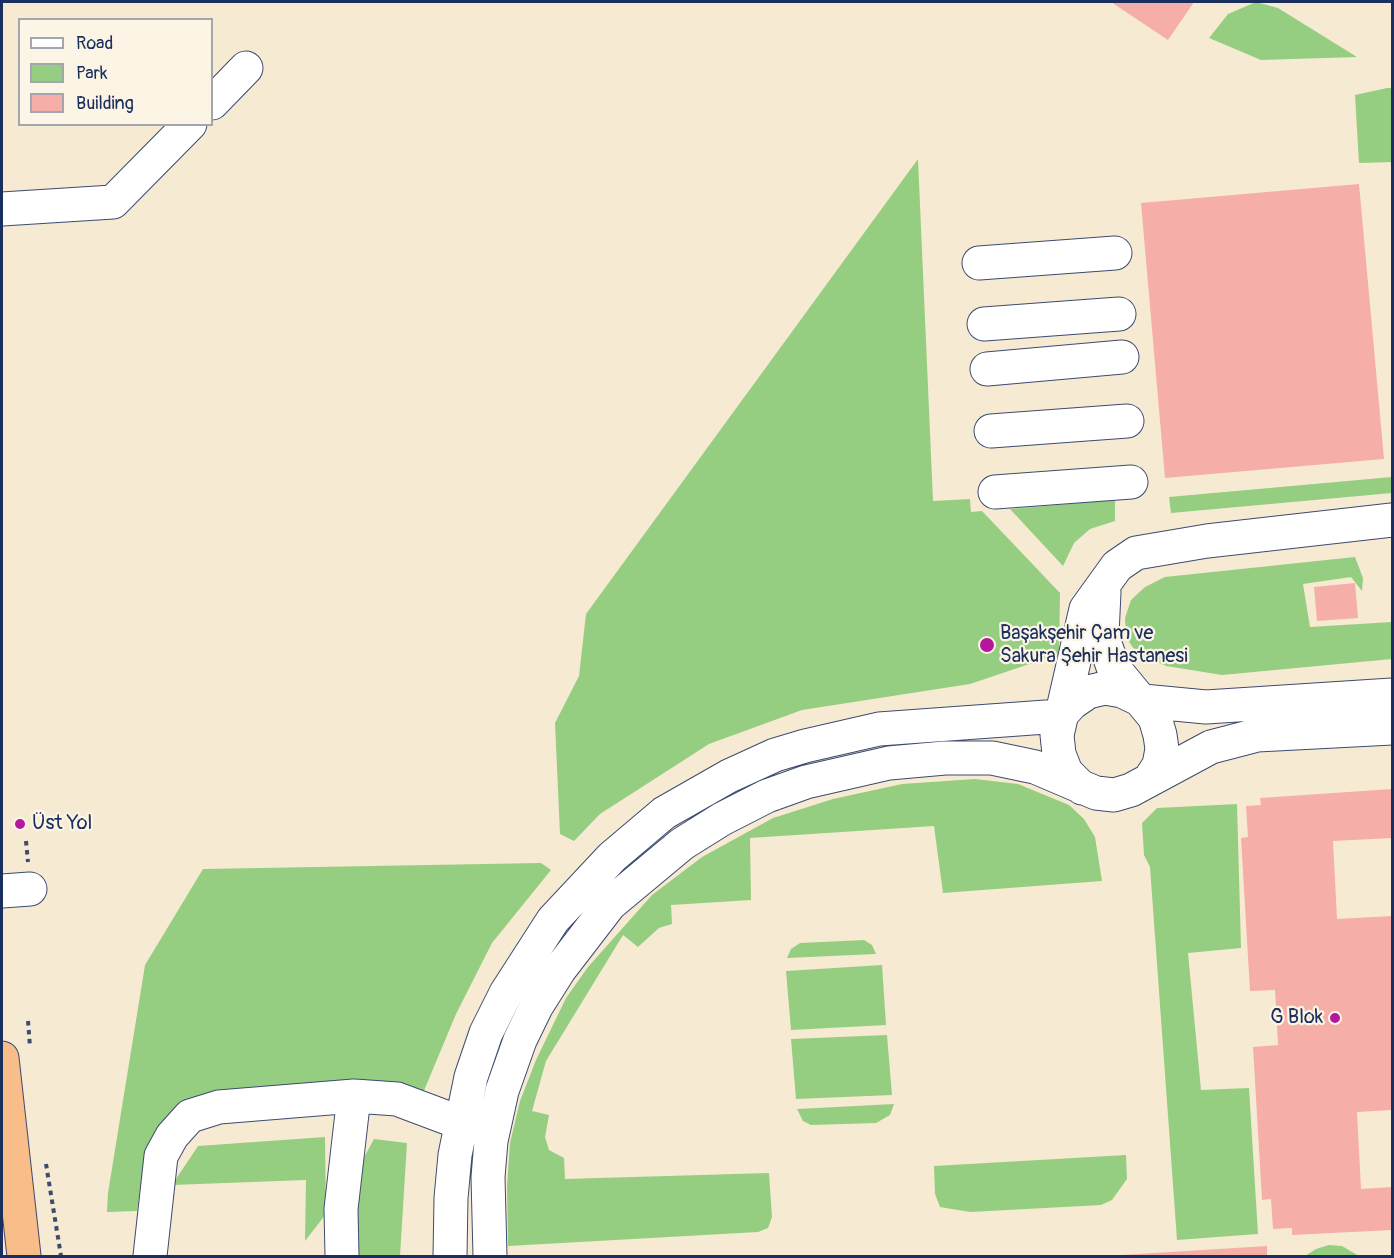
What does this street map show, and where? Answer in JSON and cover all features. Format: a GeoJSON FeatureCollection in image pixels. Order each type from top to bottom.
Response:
{"type":"FeatureCollection","features":[{"type":"Feature","properties":{"kind":"highway"},"geometry":{"type":"LineString","coordinates":[[2,1058],[24,1257]]}},
{"type":"Feature","properties":{"kind":"street"},"geometry":{"type":"LineString","coordinates":[[213,102],[246,68]]}},
{"type":"Feature","properties":{"kind":"street"},"geometry":{"type":"LineString","coordinates":[[2,209],[113,202],[188,126]]}},
{"type":"Feature","properties":{"kind":"street"},"geometry":{"type":"LineString","coordinates":[[979,263],[1115,253]]}},
{"type":"Feature","properties":{"kind":"street"},"geometry":{"type":"LineString","coordinates":[[984,324],[1119,314]]}},
{"type":"Feature","properties":{"kind":"street"},"geometry":{"type":"LineString","coordinates":[[987,369],[1122,357]]}},
{"type":"Feature","properties":{"kind":"street"},"geometry":{"type":"LineString","coordinates":[[991,431],[1127,421]]}},
{"type":"Feature","properties":{"kind":"street"},"geometry":{"type":"LineString","coordinates":[[995,492],[1131,482]]}},
{"type":"Feature","properties":{"kind":"street"},"geometry":{"type":"LineString","coordinates":[[1082,788],[1066,772],[1059,754],[1057,735],[1086,609],[1117,566],[1136,553],[1207,541],[1392,520]]}},
{"type":"Feature","properties":{"kind":"street"},"geometry":{"type":"LineString","coordinates":[[1105,580],[1101,614],[1102,635],[1113,667],[1155,718],[1162,749],[1159,765],[1150,779]]}},
{"type":"Feature","properties":{"kind":"street"},"geometry":{"type":"LineString","coordinates":[[450,1257],[451,1198],[461,1123],[471,1077],[486,1033],[532,949],[573,896],[634,836],[664,813],[729,776],[775,755],[846,735],[912,726],[1060,716],[1072,703],[1088,692],[1105,688],[1122,691],[1143,701],[1194,706],[1232,706],[1392,695]]}},
{"type":"Feature","properties":{"kind":"street"},"geometry":{"type":"LineString","coordinates":[[489,1257],[488,1177],[491,1141],[502,1091],[520,1040],[536,1006],[582,939],[610,904],[644,873],[682,844],[767,796],[806,782],[865,767],[945,758],[992,758],[1035,767],[1096,793],[1114,795],[1131,790],[1211,747],[1257,735],[1392,728]]}},
{"type":"Feature","properties":{"kind":"street"},"geometry":{"type":"LineString","coordinates":[[150,1257],[153,1211],[161,1156],[172,1136],[190,1116],[219,1107],[354,1096],[397,1099],[461,1123]]}},
{"type":"Feature","properties":{"kind":"street"},"geometry":{"type":"LineString","coordinates":[[342,1257],[341,1209],[354,1096]]}},
{"type":"Feature","properties":{"kind":"green space"},"geometry":{"type":"Polygon","coordinates":[[[1256,2],[1278,8],[1357,57],[1261,60],[1209,38],[1228,14],[1256,2]]]}},
{"type":"Feature","properties":{"kind":"green space"},"geometry":{"type":"Polygon","coordinates":[[[1392,88],[1392,162],[1359,163],[1355,95],[1392,88]]]}},
{"type":"Feature","properties":{"kind":"green space"},"geometry":{"type":"Polygon","coordinates":[[[918,159],[933,501],[970,499],[971,512],[982,511],[1060,593],[1059,654],[970,684],[802,710],[709,744],[600,814],[574,841],[560,834],[555,723],[579,676],[586,614],[918,159]]]}},
{"type":"Feature","properties":{"kind":"green space"},"geometry":{"type":"Polygon","coordinates":[[[1392,477],[1392,493],[1171,513],[1169,497],[1392,477]]]}},
{"type":"Feature","properties":{"kind":"green space"},"geometry":{"type":"Polygon","coordinates":[[[1115,500],[1115,521],[1090,529],[1074,543],[1063,566],[1010,509],[1115,500]]]}},
{"type":"Feature","properties":{"kind":"green space"},"geometry":{"type":"Polygon","coordinates":[[[1355,557],[1363,578],[1362,591],[1351,577],[1303,584],[1310,627],[1392,622],[1392,659],[1222,675],[1166,666],[1136,652],[1126,637],[1125,618],[1131,600],[1145,587],[1165,577],[1355,557]]]}},
{"type":"Feature","properties":{"kind":"green space"},"geometry":{"type":"Polygon","coordinates":[[[975,779],[1018,784],[1069,805],[1084,819],[1095,837],[1102,881],[943,893],[934,826],[750,838],[751,900],[671,905],[672,924],[659,928],[638,947],[623,935],[546,1061],[532,1111],[549,1115],[545,1137],[549,1150],[564,1158],[565,1179],[769,1173],[772,1217],[768,1228],[758,1232],[508,1246],[507,1186],[510,1143],[520,1101],[536,1060],[566,998],[588,967],[652,895],[702,857],[773,818],[833,799],[902,784],[975,779]]]}},
{"type":"Feature","properties":{"kind":"green space"},"geometry":{"type":"Polygon","coordinates":[[[1237,804],[1241,948],[1188,953],[1201,1090],[1249,1088],[1258,1234],[1177,1240],[1150,867],[1144,855],[1142,823],[1157,808],[1237,804]]]}},
{"type":"Feature","properties":{"kind":"green space"},"geometry":{"type":"Polygon","coordinates":[[[541,863],[551,870],[492,943],[456,1014],[423,1093],[400,1083],[208,1097],[144,1163],[137,1211],[107,1212],[108,1193],[145,965],[203,869],[541,863]]]}},
{"type":"Feature","properties":{"kind":"green space"},"geometry":{"type":"Polygon","coordinates":[[[864,940],[872,945],[876,954],[787,958],[791,949],[800,943],[864,940]]]}},
{"type":"Feature","properties":{"kind":"green space"},"geometry":{"type":"Polygon","coordinates":[[[882,965],[886,1025],[791,1030],[786,971],[882,965]]]}},
{"type":"Feature","properties":{"kind":"green space"},"geometry":{"type":"Polygon","coordinates":[[[887,1035],[892,1095],[796,1099],[791,1039],[887,1035]]]}},
{"type":"Feature","properties":{"kind":"green space"},"geometry":{"type":"Polygon","coordinates":[[[894,1104],[890,1115],[876,1123],[811,1125],[803,1121],[797,1109],[894,1104]]]}},
{"type":"Feature","properties":{"kind":"green space"},"geometry":{"type":"Polygon","coordinates":[[[325,1137],[326,1214],[305,1241],[306,1180],[172,1185],[198,1146],[325,1137]]]}},
{"type":"Feature","properties":{"kind":"green space"},"geometry":{"type":"Polygon","coordinates":[[[374,1139],[407,1143],[400,1256],[358,1256],[354,1221],[362,1161],[374,1139]]]}},
{"type":"Feature","properties":{"kind":"green space"},"geometry":{"type":"Polygon","coordinates":[[[1126,1155],[1127,1179],[1112,1200],[1101,1205],[970,1212],[940,1207],[935,1194],[934,1166],[1126,1155]]]}},
{"type":"Feature","properties":{"kind":"green space"},"geometry":{"type":"Polygon","coordinates":[[[1329,1245],[1342,1246],[1359,1256],[1305,1256],[1329,1245]]]}},
{"type":"Feature","properties":{"kind":"building"},"geometry":{"type":"Polygon","coordinates":[[[1111,2],[1194,2],[1168,40],[1111,2]]]}},
{"type":"Feature","properties":{"kind":"building"},"geometry":{"type":"Polygon","coordinates":[[[1359,184],[1384,459],[1165,478],[1141,203],[1359,184]]]}},
{"type":"Feature","properties":{"kind":"building"},"geometry":{"type":"Polygon","coordinates":[[[1355,583],[1358,618],[1317,621],[1314,587],[1355,583]]]}},
{"type":"Feature","properties":{"kind":"building","name":"G Blok"},"geometry":{"type":"Polygon","coordinates":[[[1392,789],[1392,838],[1333,841],[1337,919],[1392,916],[1392,1110],[1357,1112],[1361,1189],[1392,1187],[1392,1230],[1292,1235],[1292,1228],[1273,1229],[1271,1199],[1262,1200],[1253,1047],[1278,1045],[1275,990],[1250,991],[1241,838],[1248,837],[1246,806],[1261,805],[1260,798],[1392,789]]]}},
{"type":"Feature","properties":{"kind":"building"},"geometry":{"type":"Polygon","coordinates":[[[1267,1246],[1267,1256],[1122,1256],[1122,1255],[1267,1246]]]}},
{"type":"Feature","properties":{"kind":"place","name":"Başakşehir Çam ve Sakura Şehir Hastanesi"},"geometry":{"type":"Point","coordinates":[987,645]}},
{"type":"Feature","properties":{"kind":"place","name":"Üst Yol"},"geometry":{"type":"Point","coordinates":[20,824]}},
{"type":"Feature","properties":{"kind":"place","name":"G Blok"},"geometry":{"type":"Point","coordinates":[1335,1018]}}]}
